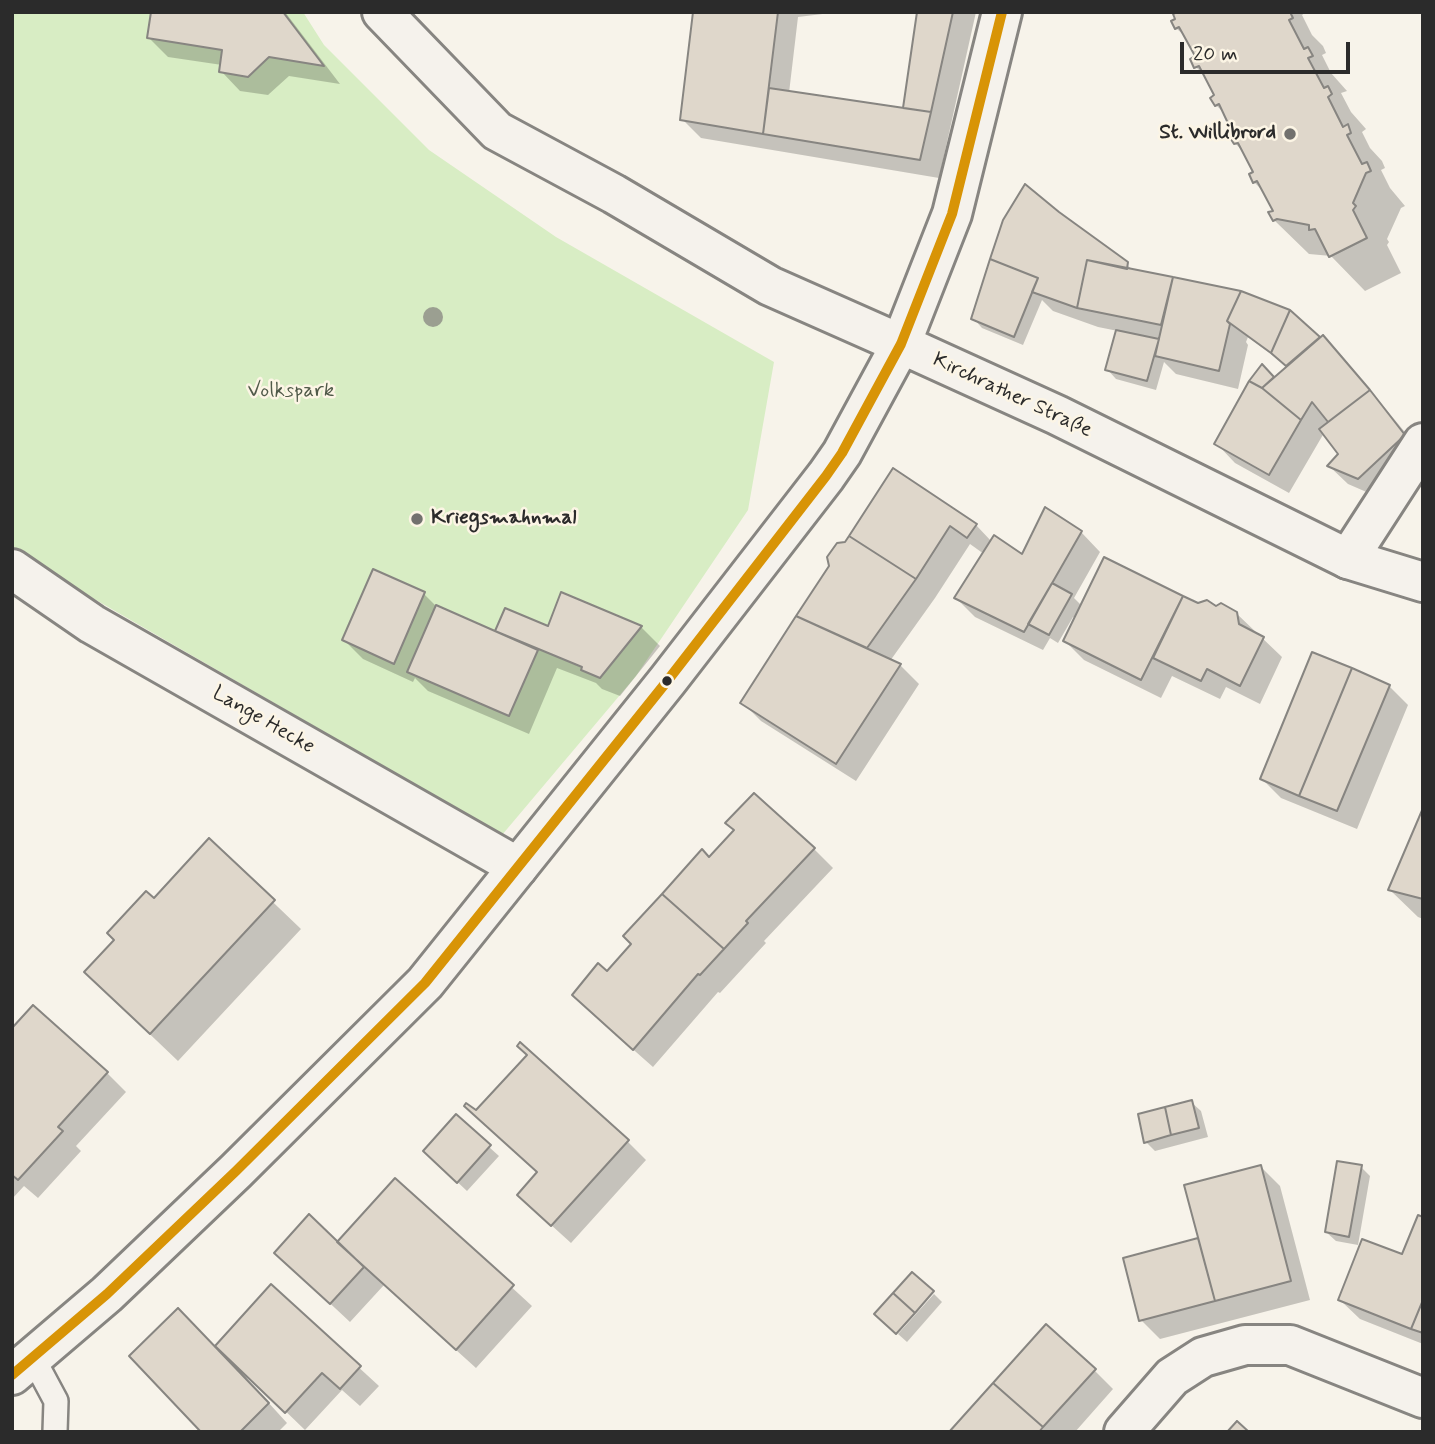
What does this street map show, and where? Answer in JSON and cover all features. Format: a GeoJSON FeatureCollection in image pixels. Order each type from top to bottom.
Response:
{"type":"FeatureCollection","features":[{"type":"Feature","properties":{"kind":"main road","name":"Kirchrather Straße"},"geometry":{"type":"LineString","coordinates":[[382,12],[497,131],[614,194],[770,286],[1057,415],[1348,559],[1423,582]]}},
{"type":"Feature","properties":{"kind":"main road"},"geometry":{"type":"LineString","coordinates":[[22,1366],[107,1294],[236,1171],[425,983],[668,680],[826,476],[842,453],[901,344],[952,214],[1002,12]]}},
{"type":"Feature","properties":{"kind":"main road"},"geometry":{"type":"LineString","coordinates":[[1348,559],[1423,443]]}},
{"type":"Feature","properties":{"kind":"main road","name":"Lange Hecke"},"geometry":{"type":"LineString","coordinates":[[12,569],[92,624],[518,867]]}},
{"type":"Feature","properties":{"kind":"main road"},"geometry":{"type":"LineString","coordinates":[[1124,1432],[1172,1377],[1203,1357],[1245,1345],[1290,1345],[1423,1398]]}},
{"type":"Feature","properties":{"kind":"lane"},"geometry":{"type":"LineString","coordinates":[[22,1366],[56,1401],[55,1432]]}},
{"type":"Feature","properties":{"kind":"green space","name":"Volkspark"},"geometry":{"type":"Polygon","coordinates":[[[12,12],[303,12],[324,45],[429,150],[556,237],[774,362],[748,510],[636,676],[502,835],[46,571],[12,547],[12,12]]]}},
{"type":"Feature","properties":{"kind":"building"},"geometry":{"type":"Polygon","coordinates":[[[151,12],[283,12],[324,66],[269,57],[248,77],[219,72],[222,50],[147,38],[151,12]]]}},
{"type":"Feature","properties":{"kind":"building"},"geometry":{"type":"Polygon","coordinates":[[[693,12],[778,12],[763,134],[680,120],[693,12]]]}},
{"type":"Feature","properties":{"kind":"building"},"geometry":{"type":"Polygon","coordinates":[[[917,12],[953,12],[931,112],[903,108],[917,12]]]}},
{"type":"Feature","properties":{"kind":"building","name":"St. Willibrord"},"geometry":{"type":"Polygon","coordinates":[[[1290,12],[1293,18],[1289,20],[1304,49],[1308,47],[1313,56],[1308,58],[1324,88],[1328,86],[1332,94],[1328,97],[1343,127],[1348,124],[1351,133],[1347,135],[1362,164],[1367,162],[1371,171],[1366,173],[1353,203],[1356,206],[1353,210],[1367,238],[1329,257],[1315,229],[1309,230],[1309,225],[1277,219],[1273,221],[1268,212],[1273,211],[1257,181],[1253,183],[1249,174],[1253,172],[1238,143],[1234,144],[1229,136],[1233,134],[1219,104],[1215,106],[1210,98],[1214,95],[1199,66],[1194,68],[1190,59],[1195,56],[1179,27],[1175,29],[1171,21],[1175,19],[1173,14],[1290,12]]]}},
{"type":"Feature","properties":{"kind":"building"},"geometry":{"type":"Polygon","coordinates":[[[769,88],[931,112],[920,160],[763,134],[769,88]]]}},
{"type":"Feature","properties":{"kind":"building"},"geometry":{"type":"Polygon","coordinates":[[[1025,184],[1128,262],[1127,269],[1087,260],[1077,308],[1032,292],[1038,278],[990,259],[1003,220],[1025,184]]]}},
{"type":"Feature","properties":{"kind":"building"},"geometry":{"type":"Polygon","coordinates":[[[990,259],[1038,278],[1014,337],[971,319],[990,259]]]}},
{"type":"Feature","properties":{"kind":"building"},"geometry":{"type":"Polygon","coordinates":[[[1087,260],[1173,277],[1161,325],[1077,308],[1087,260]]]}},
{"type":"Feature","properties":{"kind":"building"},"geometry":{"type":"Polygon","coordinates":[[[1173,277],[1241,291],[1227,321],[1230,324],[1219,371],[1155,356],[1173,277]]]}},
{"type":"Feature","properties":{"kind":"building"},"geometry":{"type":"Polygon","coordinates":[[[1241,291],[1290,310],[1271,353],[1227,321],[1241,291]]]}},
{"type":"Feature","properties":{"kind":"building"},"geometry":{"type":"Polygon","coordinates":[[[1290,310],[1320,337],[1286,366],[1271,353],[1290,310]]]}},
{"type":"Feature","properties":{"kind":"building"},"geometry":{"type":"Polygon","coordinates":[[[1116,330],[1159,339],[1147,381],[1105,370],[1116,330]]]}},
{"type":"Feature","properties":{"kind":"building"},"geometry":{"type":"Polygon","coordinates":[[[1323,335],[1370,390],[1328,422],[1312,402],[1301,420],[1262,388],[1323,335]]]}},
{"type":"Feature","properties":{"kind":"building"},"geometry":{"type":"Polygon","coordinates":[[[1262,364],[1274,377],[1262,388],[1249,381],[1262,364]]]}},
{"type":"Feature","properties":{"kind":"building"},"geometry":{"type":"Polygon","coordinates":[[[1249,381],[1262,388],[1301,420],[1269,475],[1214,444],[1249,381]]]}},
{"type":"Feature","properties":{"kind":"building"},"geometry":{"type":"Polygon","coordinates":[[[1370,390],[1405,435],[1358,479],[1327,466],[1338,454],[1319,429],[1370,390]]]}},
{"type":"Feature","properties":{"kind":"building"},"geometry":{"type":"Polygon","coordinates":[[[893,468],[977,524],[967,538],[950,526],[916,579],[849,536],[893,468]]]}},
{"type":"Feature","properties":{"kind":"building"},"geometry":{"type":"Polygon","coordinates":[[[1045,507],[1082,531],[1024,632],[954,598],[994,535],[1022,554],[1045,507]]]}},
{"type":"Feature","properties":{"kind":"building"},"geometry":{"type":"Polygon","coordinates":[[[849,536],[916,579],[867,648],[796,616],[829,566],[827,557],[837,543],[845,542],[849,536]]]}},
{"type":"Feature","properties":{"kind":"building"},"geometry":{"type":"Polygon","coordinates":[[[1104,557],[1183,596],[1141,680],[1063,641],[1104,557]]]}},
{"type":"Feature","properties":{"kind":"building"},"geometry":{"type":"Polygon","coordinates":[[[373,569],[425,592],[394,664],[342,640],[373,569]]]}},
{"type":"Feature","properties":{"kind":"building"},"geometry":{"type":"Polygon","coordinates":[[[1052,583],[1072,594],[1049,635],[1028,624],[1052,583]]]}},
{"type":"Feature","properties":{"kind":"building"},"geometry":{"type":"Polygon","coordinates":[[[561,592],[642,626],[600,678],[581,670],[582,667],[495,631],[505,608],[548,626],[561,592]]]}},
{"type":"Feature","properties":{"kind":"building"},"geometry":{"type":"Polygon","coordinates":[[[1183,596],[1198,603],[1207,600],[1216,606],[1221,603],[1237,612],[1239,624],[1264,637],[1240,686],[1207,669],[1201,681],[1153,658],[1183,596]]]}},
{"type":"Feature","properties":{"kind":"building"},"geometry":{"type":"Polygon","coordinates":[[[436,605],[538,650],[509,716],[407,672],[436,605]]]}},
{"type":"Feature","properties":{"kind":"building"},"geometry":{"type":"Polygon","coordinates":[[[796,616],[901,664],[836,764],[740,703],[796,616]]]}},
{"type":"Feature","properties":{"kind":"building"},"geometry":{"type":"Polygon","coordinates":[[[1312,652],[1352,668],[1299,796],[1260,779],[1312,652]]]}},
{"type":"Feature","properties":{"kind":"building"},"geometry":{"type":"Polygon","coordinates":[[[1352,668],[1390,685],[1337,811],[1299,796],[1352,668]]]}},
{"type":"Feature","properties":{"kind":"building"},"geometry":{"type":"Polygon","coordinates":[[[754,793],[815,848],[746,921],[748,923],[724,949],[662,894],[702,849],[709,857],[734,830],[725,823],[754,793]]]}},
{"type":"Feature","properties":{"kind":"building"},"geometry":{"type":"Polygon","coordinates":[[[1423,808],[1423,899],[1388,890],[1423,808]]]}},
{"type":"Feature","properties":{"kind":"building"},"geometry":{"type":"Polygon","coordinates":[[[209,838],[275,900],[150,1034],[84,972],[114,940],[107,933],[146,891],[154,898],[209,838]]]}},
{"type":"Feature","properties":{"kind":"building"},"geometry":{"type":"Polygon","coordinates":[[[662,894],[724,949],[700,975],[698,974],[633,1050],[572,995],[598,963],[607,971],[631,944],[623,936],[662,894]]]}},
{"type":"Feature","properties":{"kind":"building"},"geometry":{"type":"Polygon","coordinates":[[[33,1005],[108,1072],[58,1127],[63,1131],[18,1180],[12,1175],[12,1028],[33,1005]]]}},
{"type":"Feature","properties":{"kind":"building"},"geometry":{"type":"Polygon","coordinates":[[[520,1042],[629,1140],[551,1226],[517,1195],[537,1172],[464,1106],[466,1103],[476,1110],[527,1055],[517,1046],[520,1042]]]}},
{"type":"Feature","properties":{"kind":"building"},"geometry":{"type":"Polygon","coordinates":[[[1192,1100],[1199,1128],[1171,1135],[1165,1107],[1192,1100]]]}},
{"type":"Feature","properties":{"kind":"building"},"geometry":{"type":"Polygon","coordinates":[[[1165,1107],[1171,1135],[1144,1143],[1138,1114],[1165,1107]]]}},
{"type":"Feature","properties":{"kind":"building"},"geometry":{"type":"Polygon","coordinates":[[[456,1114],[491,1145],[457,1183],[423,1151],[456,1114]]]}},
{"type":"Feature","properties":{"kind":"building"},"geometry":{"type":"Polygon","coordinates":[[[1337,1161],[1362,1165],[1349,1237],[1325,1232],[1337,1161]]]}},
{"type":"Feature","properties":{"kind":"building"},"geometry":{"type":"Polygon","coordinates":[[[1261,1165],[1291,1281],[1215,1301],[1184,1185],[1261,1165]]]}},
{"type":"Feature","properties":{"kind":"building"},"geometry":{"type":"Polygon","coordinates":[[[395,1178],[514,1285],[456,1350],[337,1242],[395,1178]]]}},
{"type":"Feature","properties":{"kind":"building"},"geometry":{"type":"Polygon","coordinates":[[[309,1214],[364,1267],[330,1304],[274,1253],[309,1214]]]}},
{"type":"Feature","properties":{"kind":"building"},"geometry":{"type":"Polygon","coordinates":[[[1418,1215],[1423,1217],[1423,1300],[1411,1329],[1338,1300],[1362,1239],[1402,1254],[1418,1215]]]}},
{"type":"Feature","properties":{"kind":"building"},"geometry":{"type":"Polygon","coordinates":[[[1198,1238],[1215,1301],[1139,1321],[1123,1258],[1198,1238]]]}},
{"type":"Feature","properties":{"kind":"building"},"geometry":{"type":"Polygon","coordinates":[[[912,1272],[934,1291],[915,1313],[893,1293],[912,1272]]]}},
{"type":"Feature","properties":{"kind":"building"},"geometry":{"type":"Polygon","coordinates":[[[271,1284],[361,1366],[340,1389],[322,1373],[285,1413],[215,1346],[271,1284]]]}},
{"type":"Feature","properties":{"kind":"building"},"geometry":{"type":"Polygon","coordinates":[[[893,1293],[915,1313],[896,1334],[874,1314],[893,1293]]]}},
{"type":"Feature","properties":{"kind":"building"},"geometry":{"type":"Polygon","coordinates":[[[1423,1300],[1423,1333],[1411,1329],[1423,1300]]]}},
{"type":"Feature","properties":{"kind":"building"},"geometry":{"type":"Polygon","coordinates":[[[178,1308],[269,1403],[240,1432],[201,1432],[129,1356],[178,1308]]]}},
{"type":"Feature","properties":{"kind":"building"},"geometry":{"type":"Polygon","coordinates":[[[1046,1324],[1096,1369],[1043,1427],[993,1383],[1046,1324]]]}},
{"type":"Feature","properties":{"kind":"building"},"geometry":{"type":"Polygon","coordinates":[[[993,1383],[1043,1427],[1039,1432],[949,1432],[993,1383]]]}},
{"type":"Feature","properties":{"kind":"building"},"geometry":{"type":"Polygon","coordinates":[[[1237,1421],[1249,1432],[1227,1432],[1237,1421]]]}},
{"type":"Feature","properties":{"kind":"transit line"},"geometry":{"type":"LineString","coordinates":[[12,1375],[107,1294],[236,1171],[425,983],[668,680],[826,476],[842,453],[901,344],[952,214],[1002,12]]}},
{"type":"Feature","properties":{"kind":"place","name":"St. Willibrord"},"geometry":{"type":"Point","coordinates":[1290,134]}},
{"type":"Feature","properties":{"kind":"place","name":"Kriegsmahnmal"},"geometry":{"type":"Point","coordinates":[417,519]}}]}
